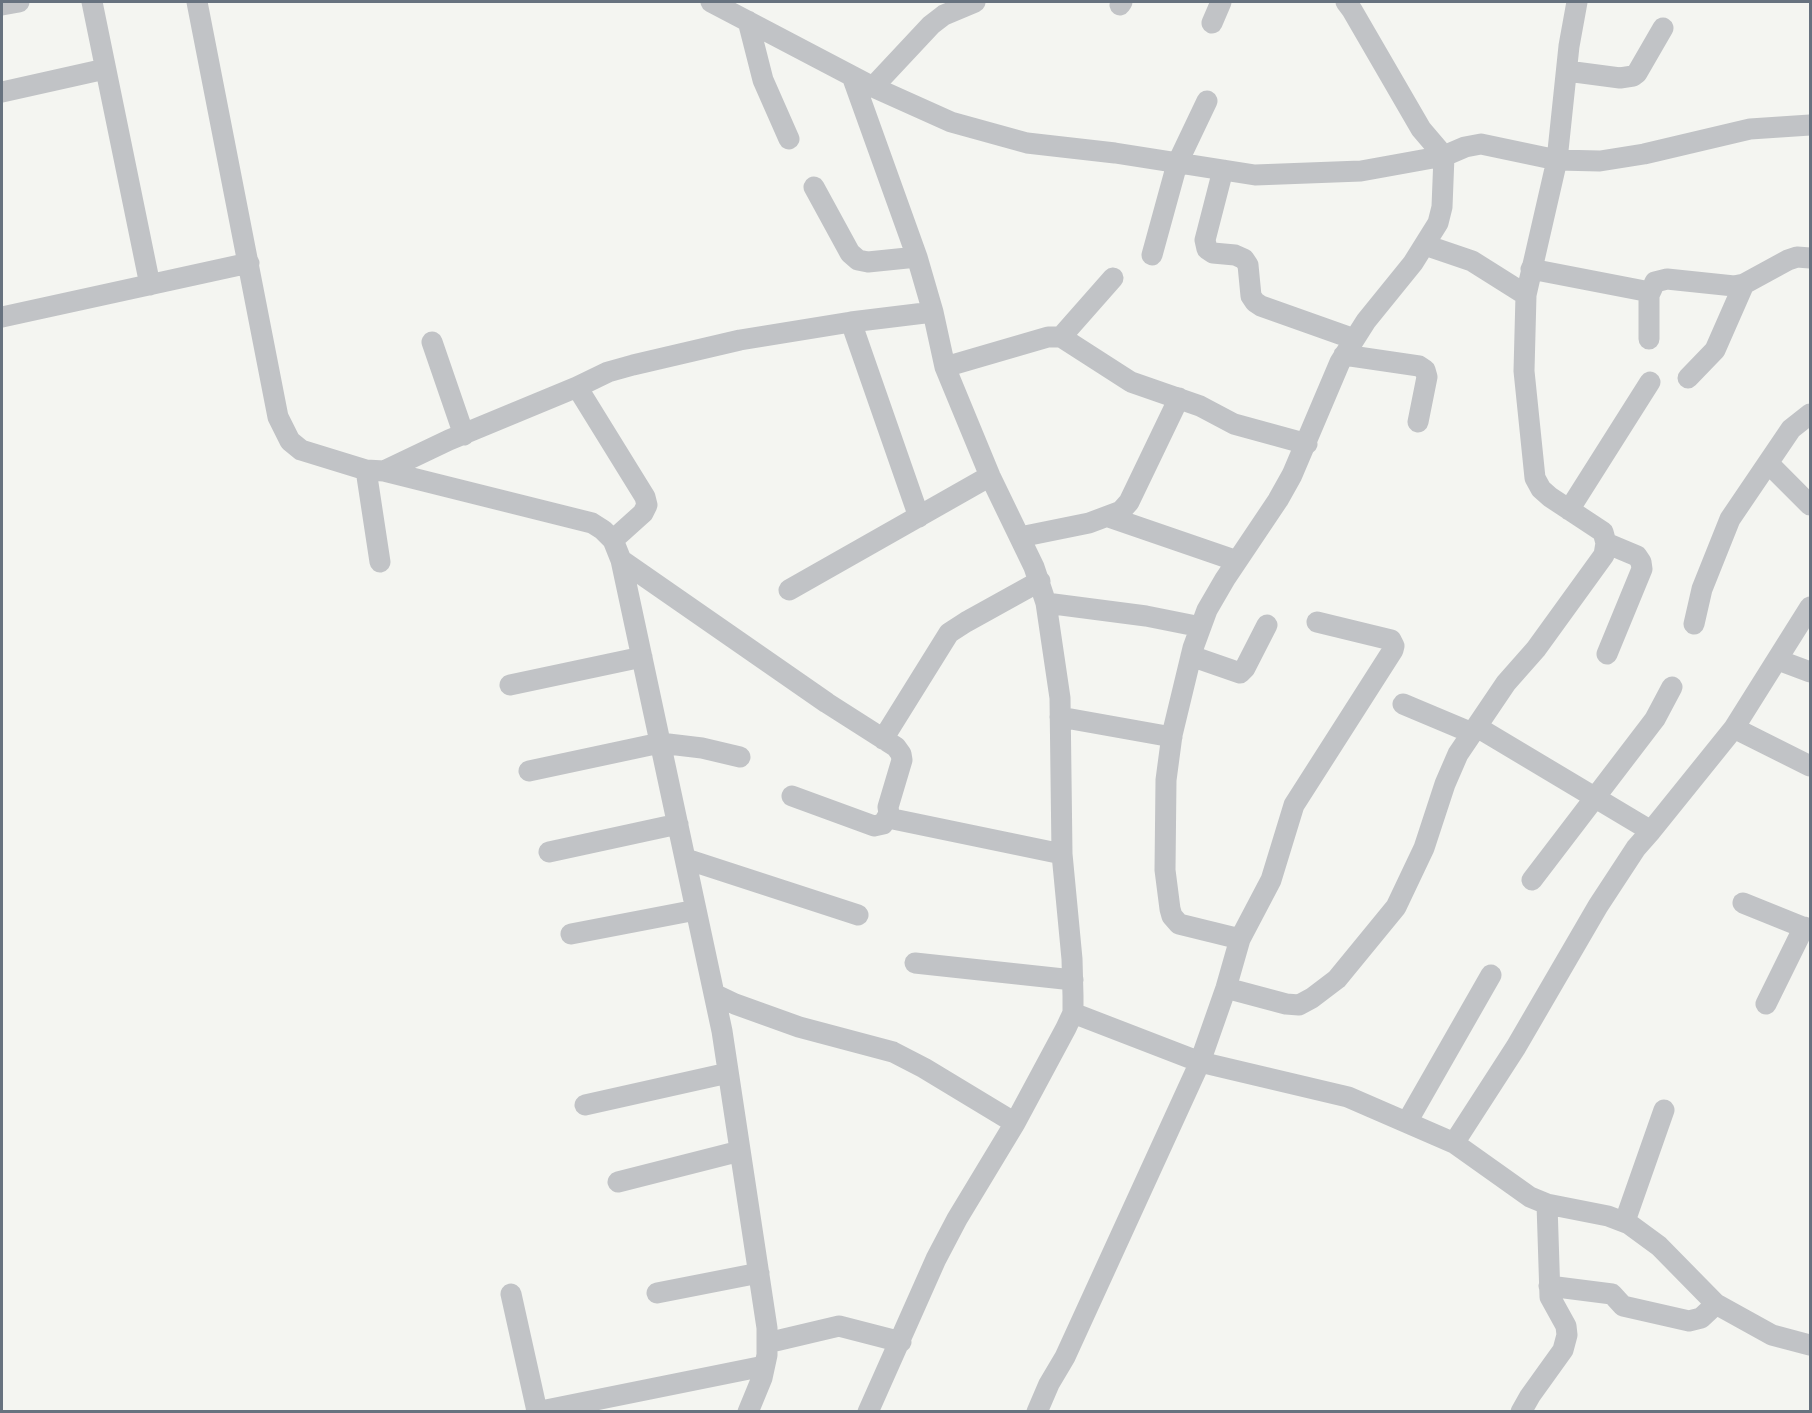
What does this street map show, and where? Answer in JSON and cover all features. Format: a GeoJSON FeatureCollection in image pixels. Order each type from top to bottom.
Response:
{"type":"FeatureCollection","features":[{"type":"Feature","properties":{"kind":"street"},"geometry":{"type":"LineString","coordinates":[[2,5],[19,2]]}},
{"type":"Feature","properties":{"kind":"street"},"geometry":{"type":"LineString","coordinates":[[92,2],[150,285]]}},
{"type":"Feature","properties":{"kind":"street"},"geometry":{"type":"LineString","coordinates":[[197,2],[278,417],[290,441],[301,450],[375,471],[592,523],[613,540],[621,560],[714,994],[768,1328],[765,1366],[748,1412]]}},
{"type":"Feature","properties":{"kind":"street"},"geometry":{"type":"LineString","coordinates":[[711,2],[873,87],[951,122],[1028,143],[1115,153],[1256,175],[1341,173],[1444,156],[1465,147],[1481,144],[1557,160],[1600,160],[1644,154],[1750,129],[1810,125]]}},
{"type":"Feature","properties":{"kind":"street"},"geometry":{"type":"LineString","coordinates":[[873,87],[931,25],[944,15],[975,2]]}},
{"type":"Feature","properties":{"kind":"street"},"geometry":{"type":"LineString","coordinates":[[1212,23],[1221,2]]}},
{"type":"Feature","properties":{"kind":"street"},"geometry":{"type":"LineString","coordinates":[[1240,939],[1179,924],[1172,916],[1165,870],[1166,780],[1172,737],[1191,656],[1207,610],[1278,500],[1306,444],[1349,347],[1425,245],[1438,223],[1442,207],[1444,156],[1421,129],[1346,2]]}},
{"type":"Feature","properties":{"kind":"street"},"geometry":{"type":"LineString","coordinates":[[1226,988],[1286,1004],[1299,1005],[1338,979],[1396,907],[1424,848],[1452,766],[1474,730],[1506,683],[1536,649],[1604,555],[1606,543],[1603,532],[1541,489],[1535,478],[1524,371],[1526,295],[1557,160],[1577,2]]}},
{"type":"Feature","properties":{"kind":"street"},"geometry":{"type":"LineString","coordinates":[[748,21],[763,80],[789,140]]}},
{"type":"Feature","properties":{"kind":"street"},"geometry":{"type":"LineString","coordinates":[[1567,71],[1620,78],[1633,76],[1637,73],[1663,28]]}},
{"type":"Feature","properties":{"kind":"street"},"geometry":{"type":"LineString","coordinates":[[2,92],[105,69]]}},
{"type":"Feature","properties":{"kind":"street"},"geometry":{"type":"LineString","coordinates":[[852,76],[917,257],[933,312],[945,367],[990,477],[1040,581],[1046,603],[1060,698],[1062,854],[1073,980],[1072,1013],[1016,1123],[957,1219],[936,1259],[868,1412]]}},
{"type":"Feature","properties":{"kind":"street"},"geometry":{"type":"LineString","coordinates":[[1152,255],[1177,164],[1207,101]]}},
{"type":"Feature","properties":{"kind":"street"},"geometry":{"type":"LineString","coordinates":[[1222,170],[1206,240],[1207,249],[1213,253],[1235,255],[1244,259],[1248,265],[1251,296],[1261,306],[1349,347],[1419,366],[1425,370],[1427,378],[1418,422]]}},
{"type":"Feature","properties":{"kind":"street"},"geometry":{"type":"LineString","coordinates":[[814,187],[850,253],[858,260],[867,262],[917,257]]}},
{"type":"Feature","properties":{"kind":"street"},"geometry":{"type":"LineString","coordinates":[[1425,245],[1472,261],[1526,295]]}},
{"type":"Feature","properties":{"kind":"street"},"geometry":{"type":"LineString","coordinates":[[1649,339],[1650,292],[1655,282],[1660,280],[1734,286],[1744,284],[1797,256],[1810,258]]}},
{"type":"Feature","properties":{"kind":"street"},"geometry":{"type":"LineString","coordinates":[[2,317],[249,263]]}},
{"type":"Feature","properties":{"kind":"street"},"geometry":{"type":"LineString","coordinates":[[1532,269],[1650,292]]}},
{"type":"Feature","properties":{"kind":"street"},"geometry":{"type":"LineString","coordinates":[[1061,337],[1113,278]]}},
{"type":"Feature","properties":{"kind":"street"},"geometry":{"type":"LineString","coordinates":[[1688,378],[1715,350],[1744,284]]}},
{"type":"Feature","properties":{"kind":"street"},"geometry":{"type":"LineString","coordinates":[[375,471],[465,435],[608,372],[700,348],[851,322],[933,312]]}},
{"type":"Feature","properties":{"kind":"street"},"geometry":{"type":"LineString","coordinates":[[851,322],[919,517]]}},
{"type":"Feature","properties":{"kind":"street"},"geometry":{"type":"LineString","coordinates":[[945,367],[1048,337],[1061,337],[1113,372],[1131,381],[1179,398],[1234,424],[1306,444]]}},
{"type":"Feature","properties":{"kind":"street"},"geometry":{"type":"LineString","coordinates":[[432,342],[465,435]]}},
{"type":"Feature","properties":{"kind":"street"},"geometry":{"type":"LineString","coordinates":[[1569,510],[1650,382]]}},
{"type":"Feature","properties":{"kind":"street"},"geometry":{"type":"LineString","coordinates":[[577,387],[645,497],[647,506],[643,513],[613,540]]}},
{"type":"Feature","properties":{"kind":"street"},"geometry":{"type":"LineString","coordinates":[[1020,537],[1109,517],[1122,511],[1129,502],[1179,398]]}},
{"type":"Feature","properties":{"kind":"street"},"geometry":{"type":"LineString","coordinates":[[1694,624],[1702,589],[1730,519],[1791,429],[1810,414]]}},
{"type":"Feature","properties":{"kind":"street"},"geometry":{"type":"LineString","coordinates":[[1768,463],[1810,505]]}},
{"type":"Feature","properties":{"kind":"street"},"geometry":{"type":"LineString","coordinates":[[375,471],[380,562]]}},
{"type":"Feature","properties":{"kind":"street"},"geometry":{"type":"LineString","coordinates":[[789,591],[990,477]]}},
{"type":"Feature","properties":{"kind":"street"},"geometry":{"type":"LineString","coordinates":[[1109,517],[1237,561]]}},
{"type":"Feature","properties":{"kind":"street"},"geometry":{"type":"LineString","coordinates":[[1606,543],[1637,556],[1641,562],[1641,569],[1607,654]]}},
{"type":"Feature","properties":{"kind":"street"},"geometry":{"type":"LineString","coordinates":[[621,560],[827,703],[896,747],[902,760],[888,807],[893,819],[1062,854]]}},
{"type":"Feature","properties":{"kind":"street"},"geometry":{"type":"LineString","coordinates":[[883,738],[949,633],[966,621],[1040,581]]}},
{"type":"Feature","properties":{"kind":"street"},"geometry":{"type":"LineString","coordinates":[[1046,603],[1146,616],[1201,627]]}},
{"type":"Feature","properties":{"kind":"street"},"geometry":{"type":"LineString","coordinates":[[1454,1143],[1516,1047],[1598,906],[1636,848],[1734,728],[1809,611]]}},
{"type":"Feature","properties":{"kind":"street"},"geometry":{"type":"LineString","coordinates":[[1037,1412],[1048,1384],[1065,1357],[1200,1062],[1226,988],[1240,939],[1271,880],[1294,805],[1394,646],[1391,640],[1317,622]]}},
{"type":"Feature","properties":{"kind":"street"},"geometry":{"type":"LineString","coordinates":[[1191,656],[1240,673],[1245,668],[1267,625]]}},
{"type":"Feature","properties":{"kind":"street"},"geometry":{"type":"LineString","coordinates":[[510,686],[642,657]]}},
{"type":"Feature","properties":{"kind":"street"},"geometry":{"type":"LineString","coordinates":[[1778,660],[1810,672]]}},
{"type":"Feature","properties":{"kind":"street"},"geometry":{"type":"LineString","coordinates":[[1532,880],[1655,719],[1672,687]]}},
{"type":"Feature","properties":{"kind":"street"},"geometry":{"type":"LineString","coordinates":[[1403,704],[1474,730],[1538,762],[1650,831]]}},
{"type":"Feature","properties":{"kind":"street"},"geometry":{"type":"LineString","coordinates":[[1060,717],[1172,737]]}},
{"type":"Feature","properties":{"kind":"street"},"geometry":{"type":"LineString","coordinates":[[1734,728],[1810,766]]}},
{"type":"Feature","properties":{"kind":"street"},"geometry":{"type":"LineString","coordinates":[[529,771],[660,743],[702,748],[740,757]]}},
{"type":"Feature","properties":{"kind":"street"},"geometry":{"type":"LineString","coordinates":[[792,796],[874,826],[883,824],[889,814]]}},
{"type":"Feature","properties":{"kind":"street"},"geometry":{"type":"LineString","coordinates":[[549,852],[678,824]]}},
{"type":"Feature","properties":{"kind":"street"},"geometry":{"type":"LineString","coordinates":[[686,859],[858,915]]}},
{"type":"Feature","properties":{"kind":"street"},"geometry":{"type":"LineString","coordinates":[[1743,903],[1807,929],[1766,1004]]}},
{"type":"Feature","properties":{"kind":"street"},"geometry":{"type":"LineString","coordinates":[[571,934],[696,910]]}},
{"type":"Feature","properties":{"kind":"street"},"geometry":{"type":"LineString","coordinates":[[915,963],[1073,980]]}},
{"type":"Feature","properties":{"kind":"street"},"geometry":{"type":"LineString","coordinates":[[1407,1122],[1491,975]]}},
{"type":"Feature","properties":{"kind":"street"},"geometry":{"type":"LineString","coordinates":[[714,994],[799,1027],[893,1052],[1016,1123]]}},
{"type":"Feature","properties":{"kind":"street"},"geometry":{"type":"LineString","coordinates":[[1072,1013],[1200,1062],[1348,1097],[1454,1143],[1530,1197],[1548,1204],[1624,1221],[1659,1246],[1716,1304],[1772,1335],[1810,1345]]}},
{"type":"Feature","properties":{"kind":"street"},"geometry":{"type":"LineString","coordinates":[[585,1105],[728,1073]]}},
{"type":"Feature","properties":{"kind":"street"},"geometry":{"type":"LineString","coordinates":[[1624,1221],[1664,1110]]}},
{"type":"Feature","properties":{"kind":"street"},"geometry":{"type":"LineString","coordinates":[[618,1182],[740,1151]]}},
{"type":"Feature","properties":{"kind":"street"},"geometry":{"type":"LineString","coordinates":[[1521,1412],[1563,1350],[1567,1335],[1566,1326],[1550,1297],[1548,1204]]}},
{"type":"Feature","properties":{"kind":"street"},"geometry":{"type":"LineString","coordinates":[[657,1293],[759,1273]]}},
{"type":"Feature","properties":{"kind":"street"},"geometry":{"type":"LineString","coordinates":[[1549,1286],[1612,1294],[1623,1306],[1689,1321],[1701,1318],[1716,1304]]}},
{"type":"Feature","properties":{"kind":"street"},"geometry":{"type":"LineString","coordinates":[[511,1294],[537,1411],[765,1366]]}},
{"type":"Feature","properties":{"kind":"street"},"geometry":{"type":"LineString","coordinates":[[767,1343],[839,1326],[901,1342]]}}]}
